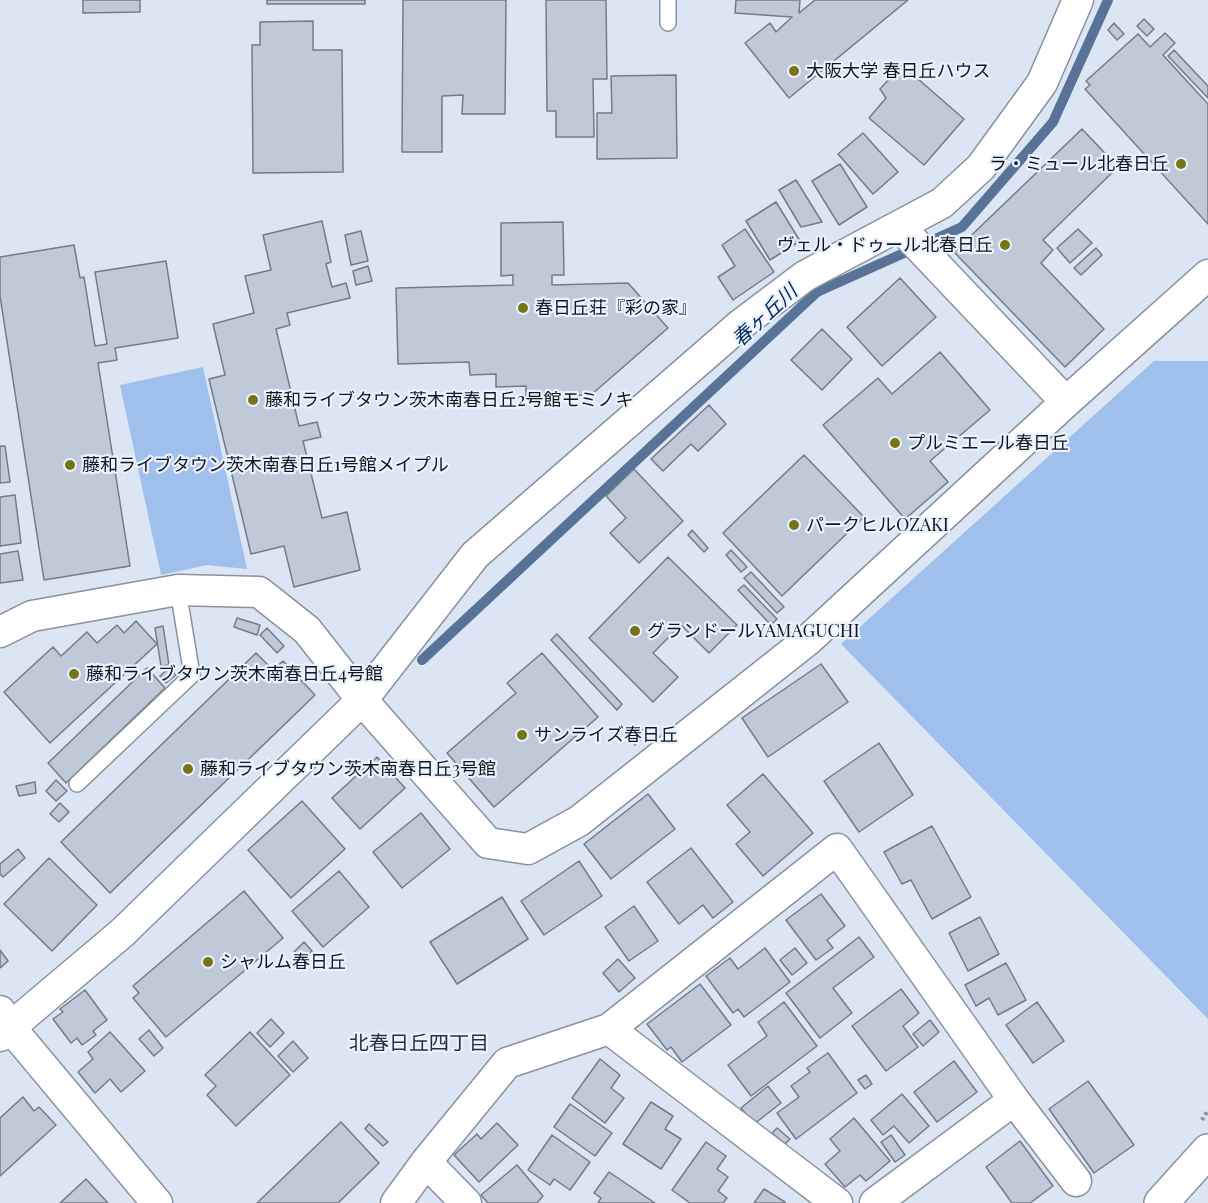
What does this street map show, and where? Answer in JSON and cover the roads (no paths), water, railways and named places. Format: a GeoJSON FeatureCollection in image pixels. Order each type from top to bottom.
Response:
{"type":"FeatureCollection","features":[{"type":"Feature","properties":{"kind":"street"},"geometry":{"type":"LineString","coordinates":[[157,1203],[3,1025],[122,933],[362,700],[475,555],[740,325],[805,276],[942,203],[981,166],[1042,83],[1078,0]]}},
{"type":"Feature","properties":{"kind":"street"},"geometry":{"type":"LineString","coordinates":[[900,227],[1066,402]]}},
{"type":"Feature","properties":{"kind":"street"},"geometry":{"type":"LineString","coordinates":[[0,633],[32,616],[178,590],[259,592],[307,630],[362,700],[488,843],[528,849],[579,821],[808,640],[1066,402],[1208,275]]}},
{"type":"Feature","properties":{"kind":"street"},"geometry":{"type":"LineString","coordinates":[[396,1203],[426,1162],[507,1063],[609,1029],[837,849],[1014,1100],[1076,1181]]}},
{"type":"Feature","properties":{"kind":"street"},"geometry":{"type":"LineString","coordinates":[[609,1029],[837,1203]]}},
{"type":"Feature","properties":{"kind":"street"},"geometry":{"type":"LineString","coordinates":[[874,1203],[1014,1100]]}},
{"type":"Feature","properties":{"kind":"street"},"geometry":{"type":"LineString","coordinates":[[1161,1203],[1208,1151]]}},
{"type":"Feature","properties":{"kind":"street"},"geometry":{"type":"LineString","coordinates":[[426,1162],[466,1203]]}},
{"type":"Feature","properties":{"kind":"lane"},"geometry":{"type":"LineString","coordinates":[[668,0],[668,23]]}},
{"type":"Feature","properties":{"kind":"lane"},"geometry":{"type":"LineString","coordinates":[[78,784],[192,675],[178,590]]}},
{"type":"Feature","properties":{"kind":"waterway","name":"春ヶ丘川"},"geometry":{"type":"LineString","coordinates":[[422,660],[817,292],[962,227],[1053,122],[1108,0]]}},
{"type":"Feature","properties":{"kind":"place","name":"大阪大学 春日丘ハウス"},"geometry":{"type":"Point","coordinates":[794,71]}},
{"type":"Feature","properties":{"kind":"place","name":"ラ・ミュール北春日丘"},"geometry":{"type":"Point","coordinates":[1181,164]}},
{"type":"Feature","properties":{"kind":"place","name":"ヴェル・ドゥール北春日丘"},"geometry":{"type":"Point","coordinates":[1005,245]}},
{"type":"Feature","properties":{"kind":"place","name":"春日丘荘『彩の家』"},"geometry":{"type":"Point","coordinates":[523,308]}},
{"type":"Feature","properties":{"kind":"place","name":"藤和ライブタウン茨木南春日丘2号館モミノキ"},"geometry":{"type":"Point","coordinates":[253,400]}},
{"type":"Feature","properties":{"kind":"place","name":"プルミエール春日丘"},"geometry":{"type":"Point","coordinates":[895,443]}},
{"type":"Feature","properties":{"kind":"place","name":"藤和ライブタウン茨木南春日丘1号館メイプル"},"geometry":{"type":"Point","coordinates":[70,465]}},
{"type":"Feature","properties":{"kind":"place","name":"パークヒルOZAKI"},"geometry":{"type":"Point","coordinates":[794,525]}},
{"type":"Feature","properties":{"kind":"place","name":"グランドールYAMAGUCHI"},"geometry":{"type":"Point","coordinates":[635,631]}},
{"type":"Feature","properties":{"kind":"place","name":"藤和ライブタウン茨木南春日丘4号館"},"geometry":{"type":"Point","coordinates":[74,674]}},
{"type":"Feature","properties":{"kind":"place","name":"サンライズ春日丘"},"geometry":{"type":"Point","coordinates":[522,735]}},
{"type":"Feature","properties":{"kind":"place","name":"藤和ライブタウン茨木南春日丘3号館"},"geometry":{"type":"Point","coordinates":[188,769]}},
{"type":"Feature","properties":{"kind":"place","name":"シャルム春日丘"},"geometry":{"type":"Point","coordinates":[208,962]}},
{"type":"Feature","properties":{"kind":"district","name":"北春日丘四丁目"},"geometry":{"type":"Point","coordinates":[419,1044]}}]}
